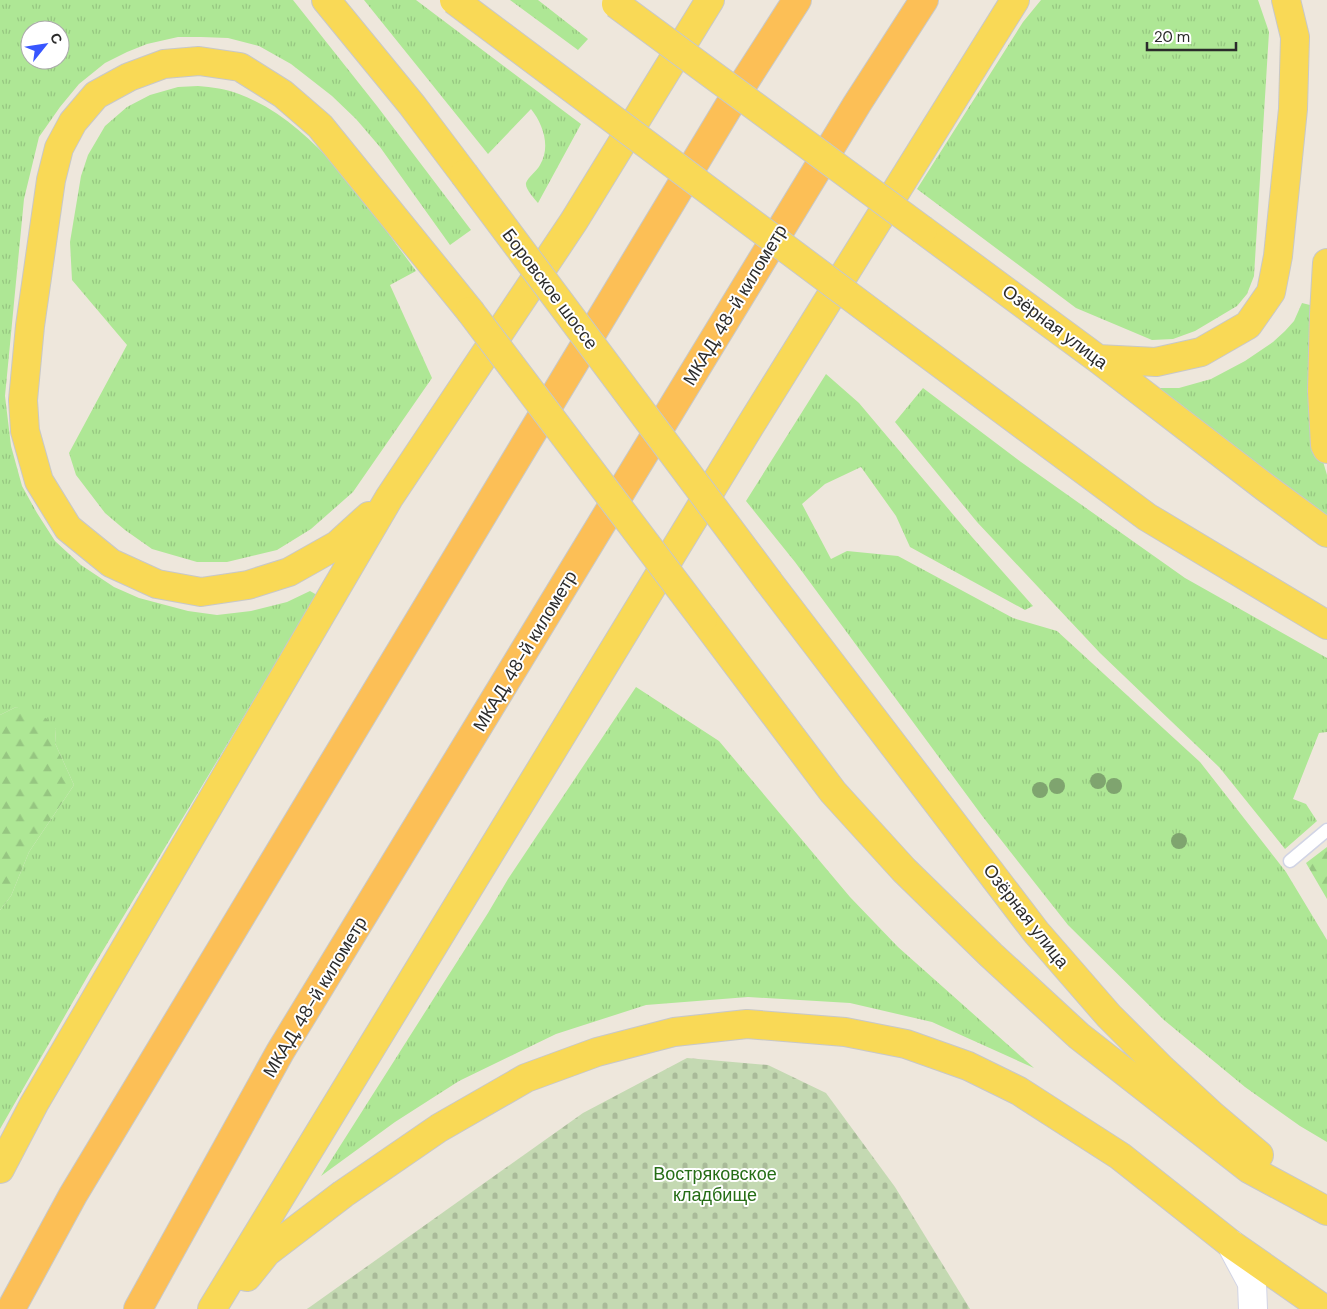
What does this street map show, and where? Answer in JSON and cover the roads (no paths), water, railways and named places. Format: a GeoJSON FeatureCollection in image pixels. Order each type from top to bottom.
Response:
{"type":"FeatureCollection","features":[{"type":"Feature","properties":{"kind":"highway"},"geometry":{"type":"LineString","coordinates":[[12,1309],[73,1195],[729,106],[797,0]]}},
{"type":"Feature","properties":{"kind":"highway","name":"МКАД, 48-й километр"},"geometry":{"type":"LineString","coordinates":[[138,1309],[280,1052],[858,104],[924,0]]}},
{"type":"Feature","properties":{"kind":"main road","name":"Боровское шоссе"},"geometry":{"type":"LineString","coordinates":[[326,0],[412,105],[769,582]]}},
{"type":"Feature","properties":{"kind":"main road"},"geometry":{"type":"LineString","coordinates":[[454,0],[1148,517],[1327,625]]}},
{"type":"Feature","properties":{"kind":"main road"},"geometry":{"type":"LineString","coordinates":[[0,1169],[34,1104],[389,498],[574,221],[710,0]]}},
{"type":"Feature","properties":{"kind":"main road"},"geometry":{"type":"LineString","coordinates":[[1098,359],[1156,362],[1201,352],[1248,325],[1271,292],[1278,256],[1293,109],[1295,37],[1286,0]]}},
{"type":"Feature","properties":{"kind":"main road","name":"Озёрная улица"},"geometry":{"type":"LineString","coordinates":[[614,2],[1098,359],[1327,533]]}},
{"type":"Feature","properties":{"kind":"main road"},"geometry":{"type":"LineString","coordinates":[[212,1309],[745,434],[1014,4]]}},
{"type":"Feature","properties":{"kind":"main road"},"geometry":{"type":"LineString","coordinates":[[389,498],[337,545],[289,572],[248,585],[201,592],[156,584],[111,563],[68,528],[39,481],[25,431],[23,400],[30,326],[51,180],[59,148],[72,122],[96,95],[129,77],[164,64],[199,61],[240,67],[283,94],[320,126],[470,311],[833,792],[904,870],[991,955],[1079,1036],[1249,1169],[1327,1209]]}},
{"type":"Feature","properties":{"kind":"main road"},"geometry":{"type":"LineString","coordinates":[[1327,263],[1322,391],[1325,445],[1327,449]]}},
{"type":"Feature","properties":{"kind":"main road","name":"Озёрная улица"},"geometry":{"type":"LineString","coordinates":[[769,582],[1036,932],[1108,1016],[1213,1116],[1327,1209]]}},
{"type":"Feature","properties":{"kind":"main road"},"geometry":{"type":"LineString","coordinates":[[220,1309],[267,1252],[343,1194],[439,1128],[526,1078],[597,1052],[674,1032],[747,1024],[845,1032],[906,1044],[968,1066],[1019,1091],[1120,1156],[1231,1244],[1324,1309]]}},
{"type":"Feature","properties":{"kind":"street"},"geometry":{"type":"LineString","coordinates":[[1231,1244],[1252,1283],[1253,1309]]}},
{"type":"Feature","properties":{"kind":"lane"},"geometry":{"type":"LineString","coordinates":[[1290,861],[1327,830]]}},
{"type":"Feature","properties":{"kind":"park label","name":"Востряковское кладбище"},"geometry":{"type":"Point","coordinates":[715,1184]}}]}
